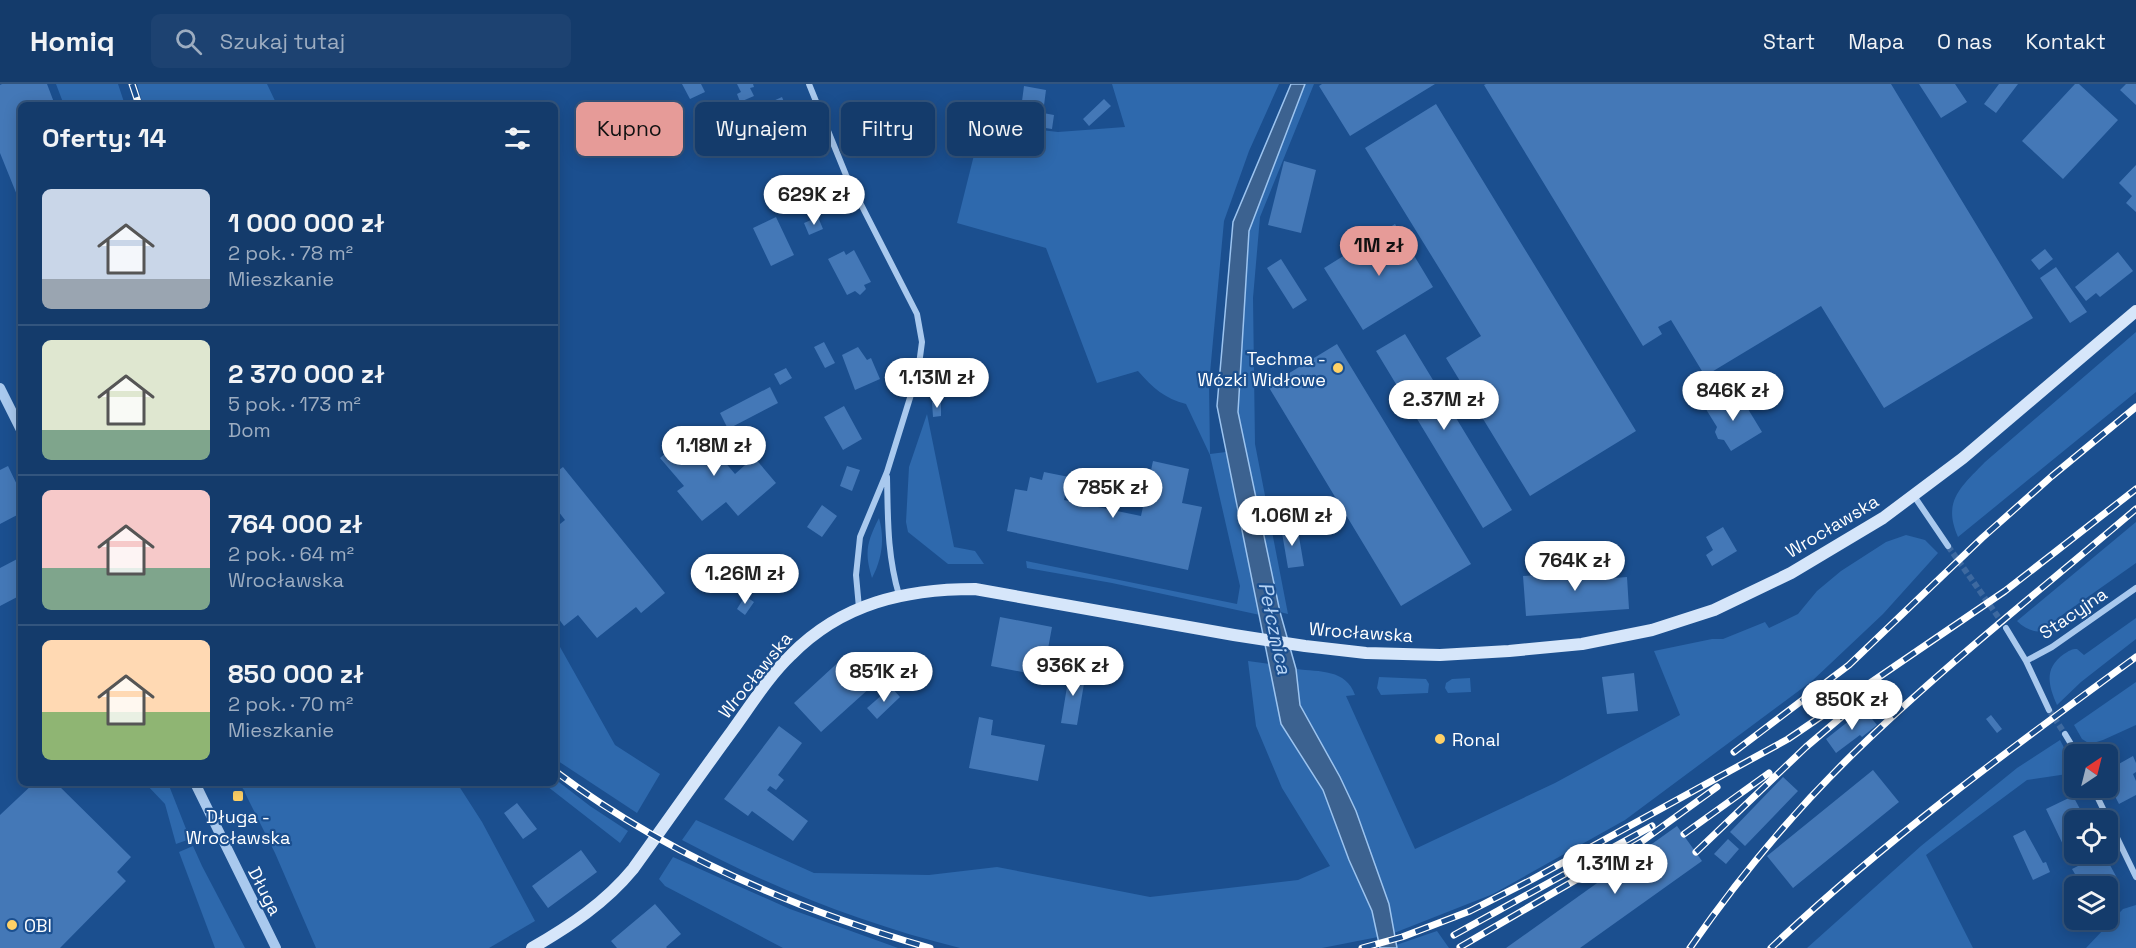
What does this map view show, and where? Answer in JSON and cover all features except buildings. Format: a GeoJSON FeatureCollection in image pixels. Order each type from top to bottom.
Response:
{"type":"FeatureCollection","features":[{"type":"Feature","properties":{"kind":"main road","name":"Wrocławska"},"geometry":{"type":"LineString","coordinates":[[532,948],[583,916],[613,892],[633,869],[753,702],[789,656],[817,632],[859,608],[900,595],[927,590],[975,589],[1234,635],[1366,653],[1477,653],[1582,644],[1652,630],[1714,610],[1791,573],[1883,518],[1964,458],[2136,311]]}},
{"type":"Feature","properties":{"kind":"street"},"geometry":{"type":"LineString","coordinates":[[809,84],[846,175],[917,314],[922,342],[918,369],[887,472],[860,537],[856,575],[859,608]]}},
{"type":"Feature","properties":{"kind":"street"},"geometry":{"type":"LineString","coordinates":[[0,388],[18,424]]}},
{"type":"Feature","properties":{"kind":"street"},"geometry":{"type":"LineString","coordinates":[[887,472],[889,550],[892,570],[900,595]]}},
{"type":"Feature","properties":{"kind":"street"},"geometry":{"type":"LineString","coordinates":[[1914,496],[1948,546]]}},
{"type":"Feature","properties":{"kind":"street","name":"Stacyjna"},"geometry":{"type":"LineString","coordinates":[[2026,661],[2052,646],[2136,588]]}},
{"type":"Feature","properties":{"kind":"street","name":"Stacyjna"},"geometry":{"type":"LineString","coordinates":[[2006,628],[2026,661],[2049,710]]}},
{"type":"Feature","properties":{"kind":"street"},"geometry":{"type":"LineString","coordinates":[[2065,734],[2071,744]]}},
{"type":"Feature","properties":{"kind":"street","name":"Długa"},"geometry":{"type":"LineString","coordinates":[[196,786],[276,948]]}},
{"type":"Feature","properties":{"kind":"street"},"geometry":{"type":"LineString","coordinates":[[2098,798],[2136,878]]}},
{"type":"Feature","properties":{"kind":"shaded area"},"geometry":{"type":"Polygon","coordinates":[[[56,84],[118,84],[124,102],[63,102],[56,84]]]}},
{"type":"Feature","properties":{"kind":"shaded area"},"geometry":{"type":"Polygon","coordinates":[[[137,84],[267,84],[276,102],[142,102],[137,84]]]}},
{"type":"Feature","properties":{"kind":"shaded area"},"geometry":{"type":"Polygon","coordinates":[[[1112,84],[1279,84],[1249,151],[1224,221],[1209,384],[1210,454],[1226,452],[1260,615],[1112,583],[1027,568],[1026,561],[1237,604],[1240,586],[1210,455],[1186,404],[1159,392],[1138,371],[1097,383],[1046,248],[957,223],[974,156],[1044,156],[1044,130],[1058,132],[1125,127],[1112,84]]]}},
{"type":"Feature","properties":{"kind":"shaded area"},"geometry":{"type":"Polygon","coordinates":[[[1305,84],[1314,84],[1260,217],[1253,298],[1255,444],[1288,614],[1280,612],[1238,412],[1249,231],[1305,84]]]}},
{"type":"Feature","properties":{"kind":"shaded area"},"geometry":{"type":"Polygon","coordinates":[[[2136,332],[2136,392],[1958,537],[1952,514],[1953,504],[1956,495],[1968,479],[2136,332]]]}},
{"type":"Feature","properties":{"kind":"shaded area"},"geometry":{"type":"Polygon","coordinates":[[[927,414],[954,547],[975,551],[984,564],[948,564],[908,532],[906,522],[909,467],[927,414]]]}},
{"type":"Feature","properties":{"kind":"shaded area"},"geometry":{"type":"Polygon","coordinates":[[[879,518],[882,549],[872,578],[868,547],[879,518]]]}},
{"type":"Feature","properties":{"kind":"shaded area"},"geometry":{"type":"Polygon","coordinates":[[[2136,522],[2136,563],[2058,618],[2061,623],[2055,627],[2044,631],[2033,631],[2017,621],[2136,522]]]}},
{"type":"Feature","properties":{"kind":"shaded area"},"geometry":{"type":"Polygon","coordinates":[[[1906,535],[1925,540],[1938,553],[1883,614],[1812,681],[1625,820],[1493,894],[1394,933],[1389,904],[1356,811],[1300,705],[1296,669],[1331,673],[1345,680],[1351,687],[1355,695],[1346,696],[1415,849],[1555,783],[1680,715],[1654,651],[1712,639],[1723,639],[1765,622],[1769,628],[1798,614],[1817,591],[1841,571],[1886,542],[1906,535]]]}},
{"type":"Feature","properties":{"kind":"shaded area"},"geometry":{"type":"Polygon","coordinates":[[[2136,618],[2136,639],[2081,682],[2057,705],[2051,691],[2050,677],[2053,665],[2058,659],[2073,649],[2077,649],[2084,655],[2136,618]]]}},
{"type":"Feature","properties":{"kind":"shaded area"},"geometry":{"type":"Polygon","coordinates":[[[558,643],[615,745],[660,774],[637,813],[558,761],[558,643]]]}},
{"type":"Feature","properties":{"kind":"shaded area"},"geometry":{"type":"Polygon","coordinates":[[[1248,661],[1270,664],[1281,724],[1323,790],[1349,860],[1372,911],[1378,937],[1322,948],[960,948],[888,928],[818,903],[682,840],[696,820],[814,873],[929,875],[997,867],[1150,897],[1298,880],[1330,866],[1282,788],[1256,726],[1248,661]]]}},
{"type":"Feature","properties":{"kind":"shaded area"},"geometry":{"type":"Polygon","coordinates":[[[1379,677],[1426,679],[1429,684],[1428,693],[1381,695],[1377,688],[1379,677]]]}},
{"type":"Feature","properties":{"kind":"shaded area"},"geometry":{"type":"Polygon","coordinates":[[[1470,678],[1471,692],[1448,693],[1445,688],[1446,683],[1452,679],[1470,678]]]}},
{"type":"Feature","properties":{"kind":"shaded area"},"geometry":{"type":"Polygon","coordinates":[[[2136,682],[2136,725],[2090,744],[2082,739],[2074,725],[2136,682]]]}},
{"type":"Feature","properties":{"kind":"shaded area"},"geometry":{"type":"Polygon","coordinates":[[[2060,740],[2064,748],[2064,774],[2027,780],[1926,855],[1973,948],[1807,948],[1921,846],[2017,768],[2060,740]]]}},
{"type":"Feature","properties":{"kind":"shaded area"},"geometry":{"type":"Polygon","coordinates":[[[558,781],[628,831],[620,843],[547,786],[558,786],[558,781]]]}},
{"type":"Feature","properties":{"kind":"shaded area"},"geometry":{"type":"Polygon","coordinates":[[[148,786],[169,786],[190,839],[176,844],[165,804],[148,786]]]}},
{"type":"Feature","properties":{"kind":"shaded area"},"geometry":{"type":"Polygon","coordinates":[[[242,786],[459,786],[482,822],[535,921],[489,948],[316,948],[275,853],[242,786]]]}},
{"type":"Feature","properties":{"kind":"shaded area"},"geometry":{"type":"Polygon","coordinates":[[[193,846],[245,948],[215,948],[179,852],[193,846]]]}},
{"type":"Feature","properties":{"kind":"shaded area"},"geometry":{"type":"Polygon","coordinates":[[[673,857],[790,909],[898,948],[783,948],[665,886],[659,879],[673,857]]]}},
{"type":"Feature","properties":{"kind":"shaded area"},"geometry":{"type":"Polygon","coordinates":[[[2136,905],[2136,948],[2086,948],[2103,930],[2118,930],[2118,914],[2123,909],[2136,905]]]}},
{"type":"Feature","properties":{"kind":"shaded area"},"geometry":{"type":"Polygon","coordinates":[[[1437,931],[1449,948],[1397,948],[1396,945],[1437,931]]]}},
{"type":"Feature","properties":{"kind":"water","name":"Pełcznica"},"geometry":{"type":"Polygon","coordinates":[[[1291,84],[1305,84],[1249,231],[1238,412],[1280,612],[1296,669],[1300,705],[1356,811],[1389,904],[1397,948],[1380,948],[1372,911],[1349,860],[1323,790],[1281,724],[1217,406],[1233,222],[1291,84]]]}},
{"type":"Feature","properties":{"kind":"tunnel"},"geometry":{"type":"LineString","coordinates":[[1948,546],[2006,628]]}},
{"type":"Feature","properties":{"kind":"tunnel"},"geometry":{"type":"LineString","coordinates":[[2049,710],[2065,734]]}},
{"type":"Feature","properties":{"kind":"railway"},"geometry":{"type":"LineString","coordinates":[[132,84],[138,102]]}},
{"type":"Feature","properties":{"kind":"railway"},"geometry":{"type":"LineString","coordinates":[[1734,752],[1849,665],[1982,538],[2052,476],[2136,407]]}},
{"type":"Feature","properties":{"kind":"railway"},"geometry":{"type":"LineString","coordinates":[[1362,948],[1402,937],[1470,911],[1788,739],[2005,591],[2136,489]]}},
{"type":"Feature","properties":{"kind":"railway"},"geometry":{"type":"LineString","coordinates":[[1690,948],[1769,845],[1857,750],[1959,657],[2136,509]]}},
{"type":"Feature","properties":{"kind":"railway"},"geometry":{"type":"LineString","coordinates":[[1771,948],[1903,833],[1995,761],[2136,657]]}},
{"type":"Feature","properties":{"kind":"railway"},"geometry":{"type":"LineString","coordinates":[[1696,852],[1806,747],[1873,690]]}},
{"type":"Feature","properties":{"kind":"railway"},"geometry":{"type":"LineString","coordinates":[[558,773],[642,829],[734,877],[831,916],[930,948]]}},
{"type":"Feature","properties":{"kind":"railway"},"geometry":{"type":"LineString","coordinates":[[1684,834],[1769,773]]}},
{"type":"Feature","properties":{"kind":"railway"},"geometry":{"type":"LineString","coordinates":[[1460,947],[1641,842],[1717,787]]}},
{"type":"Feature","properties":{"kind":"railway"},"geometry":{"type":"LineString","coordinates":[[1454,935],[1652,826]]}},
{"type":"Feature","properties":{"kind":"place","name":"Techma - Wózki Widłowe"},"geometry":{"type":"Point","coordinates":[1338,368]}},
{"type":"Feature","properties":{"kind":"place","name":"Ronal"},"geometry":{"type":"Point","coordinates":[1440,739]}},
{"type":"Feature","properties":{"kind":"place","name":"Długa - Wrocławska"},"geometry":{"type":"Point","coordinates":[238,796]}},
{"type":"Feature","properties":{"kind":"place","name":"OBI"},"geometry":{"type":"Point","coordinates":[12,925]}}]}
